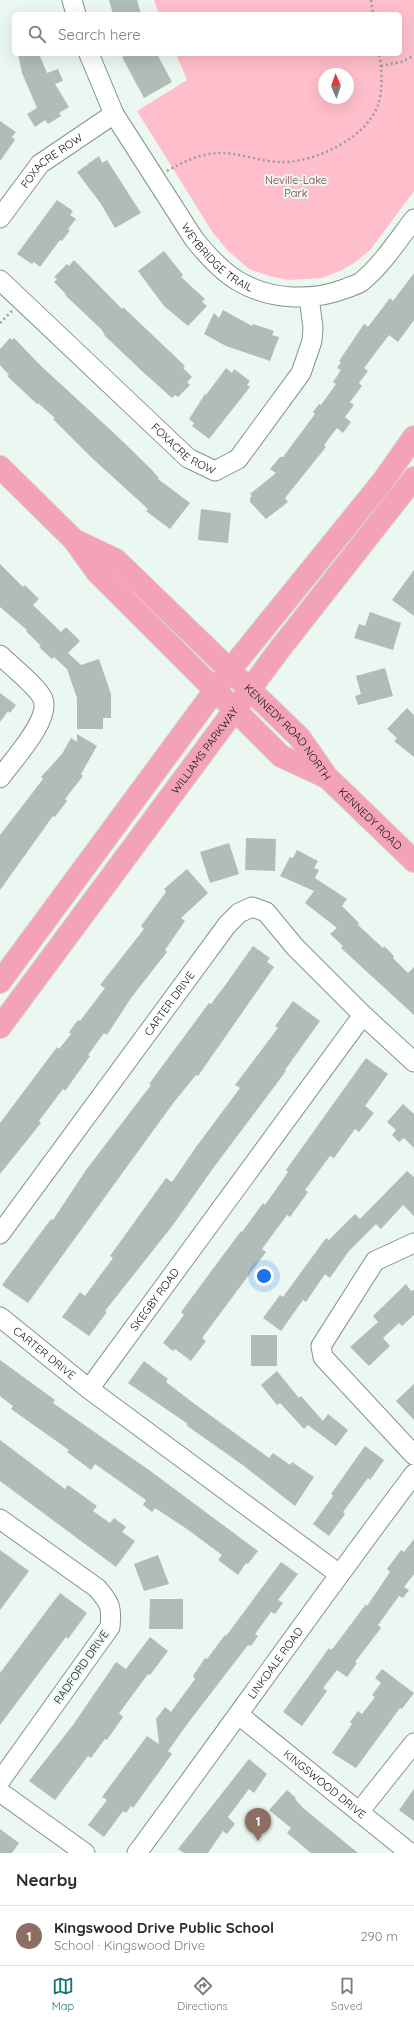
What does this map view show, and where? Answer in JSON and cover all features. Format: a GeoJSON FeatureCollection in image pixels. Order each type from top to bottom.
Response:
{"type":"FeatureCollection","features":[{"type":"Feature","properties":{"kind":"main road"},"geometry":{"type":"LineString","coordinates":[[0,982],[230,670],[383,481],[414,437]]}},
{"type":"Feature","properties":{"kind":"main road","name":"KENNEDY ROAD NORTH"},"geometry":{"type":"LineString","coordinates":[[0,467],[74,540],[97,572],[281,756],[327,777]]}},
{"type":"Feature","properties":{"kind":"main road","name":"WILLIAMS PARKWAY"},"geometry":{"type":"LineString","coordinates":[[0,1027],[250,690],[414,478]]}},
{"type":"Feature","properties":{"kind":"main road","name":"KENNEDY ROAD NORTH"},"geometry":{"type":"LineString","coordinates":[[74,540],[116,560],[300,738],[327,777]]}},
{"type":"Feature","properties":{"kind":"main road","name":"KENNEDY ROAD"},"geometry":{"type":"LineString","coordinates":[[327,777],[414,861]]}},
{"type":"Feature","properties":{"kind":"street"},"geometry":{"type":"LineString","coordinates":[[72,0],[75,12]]}},
{"type":"Feature","properties":{"kind":"street","name":"WEYBRIDGE TRAIL"},"geometry":{"type":"LineString","coordinates":[[90,56],[114,114],[156,177],[194,239],[208,256],[237,281],[259,291],[283,296],[310,297],[336,293],[360,283],[376,268],[414,219]]}},
{"type":"Feature","properties":{"kind":"street","name":"FOXACRE ROW"},"geometry":{"type":"LineString","coordinates":[[0,218],[40,164],[114,114]]}},
{"type":"Feature","properties":{"kind":"street","name":"FOXACRE ROW"},"geometry":{"type":"LineString","coordinates":[[0,280],[188,458],[215,471],[238,459],[301,373],[312,341],[313,328],[310,297]]}},
{"type":"Feature","properties":{"kind":"street"},"geometry":{"type":"LineString","coordinates":[[0,655],[36,690],[42,698],[44,706],[39,725],[0,778]]}},
{"type":"Feature","properties":{"kind":"street","name":"CARTER DRIVE"},"geometry":{"type":"LineString","coordinates":[[0,1234],[227,925],[239,913],[252,907],[266,912],[296,947],[363,1015]]}},
{"type":"Feature","properties":{"kind":"street"},"geometry":{"type":"LineString","coordinates":[[363,1015],[414,1062]]}},
{"type":"Feature","properties":{"kind":"street","name":"SKEGBY ROAD"},"geometry":{"type":"LineString","coordinates":[[89,1389],[363,1015]]}},
{"type":"Feature","properties":{"kind":"street"},"geometry":{"type":"LineString","coordinates":[[414,1243],[375,1261],[321,1346],[323,1357],[414,1455]]}},
{"type":"Feature","properties":{"kind":"street","name":"CARTER DRIVE"},"geometry":{"type":"LineString","coordinates":[[0,1317],[89,1389]]}},
{"type":"Feature","properties":{"kind":"street"},"geometry":{"type":"LineString","coordinates":[[89,1389],[339,1574]]}},
{"type":"Feature","properties":{"kind":"street","name":"LINKDALE ROAD"},"geometry":{"type":"LineString","coordinates":[[137,1853],[239,1716],[339,1574],[414,1474]]}},
{"type":"Feature","properties":{"kind":"street","name":"RADFORD DRIVE"},"geometry":{"type":"LineString","coordinates":[[0,1519],[97,1588],[109,1602],[111,1613],[110,1627],[0,1780]]}},
{"type":"Feature","properties":{"kind":"street","name":"KINGSWOOD DRIVE"},"geometry":{"type":"LineString","coordinates":[[239,1716],[410,1853]]}},
{"type":"Feature","properties":{"kind":"street"},"geometry":{"type":"LineString","coordinates":[[359,1812],[414,1743]]}},
{"type":"Feature","properties":{"kind":"street"},"geometry":{"type":"LineString","coordinates":[[0,1792],[85,1853]]}},
{"type":"Feature","properties":{"kind":"path"},"geometry":{"type":"LineString","coordinates":[[371,0],[373,12]]}},
{"type":"Feature","properties":{"kind":"path"},"geometry":{"type":"LineString","coordinates":[[156,177],[191,158],[219,153],[278,162],[297,161],[332,150],[359,131],[371,117],[378,105],[381,66],[379,56]]}},
{"type":"Feature","properties":{"kind":"path"},"geometry":{"type":"LineString","coordinates":[[381,66],[414,56]]}},
{"type":"Feature","properties":{"kind":"green space","name":"Neville-Lake Park"},"geometry":{"type":"Polygon","coordinates":[[[154,0],[414,0],[414,191],[371,249],[357,261],[342,270],[322,278],[288,280],[269,276],[249,269],[228,251],[213,233],[137,111],[187,80],[177,56],[402,56],[402,12],[158,12],[154,0]]]}},
{"type":"Feature","properties":{"kind":"building"},"geometry":{"type":"Polygon","coordinates":[[[109,0],[137,0],[140,12],[112,12],[109,0]]]}},
{"type":"Feature","properties":{"kind":"building"},"geometry":{"type":"Polygon","coordinates":[[[18,56],[40,56],[47,73],[58,69],[63,81],[55,84],[69,107],[59,113],[61,116],[48,124],[45,120],[35,127],[27,114],[37,108],[22,73],[18,56]]]}},
{"type":"Feature","properties":{"kind":"building"},"geometry":{"type":"Polygon","coordinates":[[[158,56],[172,82],[144,98],[122,57],[158,56]]]}},
{"type":"Feature","properties":{"kind":"building"},"geometry":{"type":"Polygon","coordinates":[[[0,121],[16,132],[12,137],[15,140],[0,161],[0,121]]]}},
{"type":"Feature","properties":{"kind":"building"},"geometry":{"type":"Polygon","coordinates":[[[99,156],[102,163],[107,160],[141,213],[115,228],[101,204],[77,172],[99,156]]]}},
{"type":"Feature","properties":{"kind":"building"},"geometry":{"type":"Polygon","coordinates":[[[57,200],[73,211],[70,215],[76,219],[68,229],[70,230],[62,241],[60,240],[40,267],[34,262],[32,264],[17,254],[57,200]]]}},
{"type":"Feature","properties":{"kind":"building"},"geometry":{"type":"Polygon","coordinates":[[[164,251],[183,275],[181,277],[205,299],[202,302],[207,306],[188,326],[164,306],[138,271],[164,251]]]}},
{"type":"Feature","properties":{"kind":"building"},"geometry":{"type":"Polygon","coordinates":[[[74,260],[122,309],[123,307],[185,366],[183,368],[192,377],[187,382],[190,385],[178,397],[175,395],[172,398],[143,372],[105,336],[102,330],[65,295],[66,294],[54,282],[57,279],[54,277],[67,264],[69,266],[74,260]]]}},
{"type":"Feature","properties":{"kind":"building"},"geometry":{"type":"Polygon","coordinates":[[[414,273],[414,320],[398,342],[389,335],[364,368],[368,371],[359,383],[362,386],[350,402],[354,405],[345,417],[351,422],[343,433],[337,428],[324,445],[326,447],[285,498],[288,502],[266,519],[250,502],[250,498],[252,496],[250,494],[276,473],[270,469],[280,457],[283,457],[315,414],[313,412],[319,404],[321,405],[336,384],[333,382],[341,370],[337,368],[341,362],[339,361],[364,324],[368,327],[390,298],[393,301],[414,273]]]}},
{"type":"Feature","properties":{"kind":"building"},"geometry":{"type":"Polygon","coordinates":[[[223,310],[252,326],[253,324],[274,331],[272,335],[279,337],[270,361],[226,346],[204,334],[214,313],[219,318],[223,310]]]}},
{"type":"Feature","properties":{"kind":"building"},"geometry":{"type":"Polygon","coordinates":[[[10,338],[12,340],[14,338],[41,366],[115,434],[151,469],[159,478],[158,479],[190,503],[170,529],[146,511],[148,509],[92,458],[53,419],[55,418],[38,403],[37,404],[7,376],[9,375],[0,365],[0,349],[10,338]]]}},
{"type":"Feature","properties":{"kind":"building"},"geometry":{"type":"Polygon","coordinates":[[[226,368],[232,373],[234,369],[250,381],[247,385],[250,387],[209,439],[192,426],[194,423],[189,419],[205,394],[206,395],[226,368]]]}},
{"type":"Feature","properties":{"kind":"building"},"geometry":{"type":"Polygon","coordinates":[[[201,509],[231,513],[228,543],[198,540],[201,509]]]}},
{"type":"Feature","properties":{"kind":"building"},"geometry":{"type":"Polygon","coordinates":[[[0,564],[23,587],[25,585],[39,599],[33,605],[61,632],[66,627],[80,641],[68,653],[81,665],[99,659],[111,694],[111,718],[103,718],[103,729],[77,729],[77,698],[67,669],[54,657],[52,659],[39,647],[41,646],[26,631],[27,630],[0,607],[0,564]]]}},
{"type":"Feature","properties":{"kind":"building"},"geometry":{"type":"Polygon","coordinates":[[[414,570],[414,616],[392,600],[414,570]]]}},
{"type":"Feature","properties":{"kind":"building"},"geometry":{"type":"Polygon","coordinates":[[[370,612],[401,623],[393,650],[354,638],[359,624],[365,626],[370,612]]]}},
{"type":"Feature","properties":{"kind":"building"},"geometry":{"type":"Polygon","coordinates":[[[385,668],[393,696],[358,705],[355,696],[361,694],[356,676],[385,668]]]}},
{"type":"Feature","properties":{"kind":"building"},"geometry":{"type":"Polygon","coordinates":[[[0,693],[16,705],[10,713],[8,711],[0,722],[0,693]]]}},
{"type":"Feature","properties":{"kind":"building"},"geometry":{"type":"Polygon","coordinates":[[[407,708],[414,715],[414,757],[394,741],[397,738],[387,729],[407,708]]]}},
{"type":"Feature","properties":{"kind":"building"},"geometry":{"type":"Polygon","coordinates":[[[77,734],[97,746],[81,774],[83,776],[65,799],[67,801],[55,817],[53,816],[0,890],[0,835],[43,779],[41,777],[62,754],[71,738],[77,742],[77,734]]]}},
{"type":"Feature","properties":{"kind":"building"},"geometry":{"type":"Polygon","coordinates":[[[246,838],[276,839],[275,871],[245,870],[246,838]]]}},
{"type":"Feature","properties":{"kind":"building"},"geometry":{"type":"Polygon","coordinates":[[[229,843],[239,874],[210,883],[200,852],[229,843]]]}},
{"type":"Feature","properties":{"kind":"building"},"geometry":{"type":"Polygon","coordinates":[[[297,850],[318,861],[314,868],[319,870],[315,878],[347,899],[342,906],[359,923],[358,925],[383,948],[384,946],[394,956],[393,958],[408,973],[414,967],[414,1015],[341,948],[343,946],[330,934],[337,928],[305,903],[314,891],[280,876],[290,857],[293,858],[297,850]]]}},
{"type":"Feature","properties":{"kind":"building"},"geometry":{"type":"Polygon","coordinates":[[[187,869],[208,893],[181,918],[185,921],[165,950],[167,952],[131,998],[107,1035],[104,1033],[88,1055],[90,1056],[65,1091],[63,1089],[39,1121],[41,1123],[0,1174],[0,1123],[57,1047],[59,1049],[71,1034],[69,1032],[78,1020],[80,1021],[105,988],[100,985],[144,929],[141,926],[166,892],[164,889],[187,869]]]}},
{"type":"Feature","properties":{"kind":"building"},"geometry":{"type":"Polygon","coordinates":[[[253,946],[270,958],[267,962],[274,967],[198,1076],[196,1075],[174,1102],[28,1303],[2,1285],[51,1219],[53,1220],[86,1170],[151,1085],[149,1084],[209,1003],[211,1004],[253,946]]]}},
{"type":"Feature","properties":{"kind":"building"},"geometry":{"type":"Polygon","coordinates":[[[293,1001],[320,1021],[285,1070],[286,1071],[214,1167],[173,1225],[105,1311],[107,1312],[89,1336],[62,1317],[80,1292],[85,1296],[113,1258],[110,1256],[166,1178],[172,1182],[240,1088],[235,1085],[278,1028],[275,1026],[293,1001]]]}},
{"type":"Feature","properties":{"kind":"building"},"geometry":{"type":"Polygon","coordinates":[[[366,1058],[388,1074],[365,1106],[374,1113],[359,1132],[355,1129],[334,1158],[330,1156],[305,1190],[308,1192],[290,1217],[287,1215],[262,1249],[266,1252],[202,1338],[206,1341],[191,1361],[175,1349],[173,1351],[163,1343],[184,1315],[181,1312],[263,1203],[265,1205],[288,1172],[286,1170],[366,1058]]]}},
{"type":"Feature","properties":{"kind":"building"},"geometry":{"type":"Polygon","coordinates":[[[403,1104],[414,1114],[414,1148],[404,1138],[399,1142],[392,1135],[396,1130],[387,1122],[403,1104]]]}},
{"type":"Feature","properties":{"kind":"building"},"geometry":{"type":"Polygon","coordinates":[[[407,1171],[414,1177],[414,1216],[403,1205],[381,1229],[376,1224],[349,1251],[330,1278],[325,1274],[306,1302],[303,1300],[281,1331],[263,1318],[280,1295],[283,1297],[326,1238],[329,1240],[355,1214],[360,1219],[407,1171]]]}},
{"type":"Feature","properties":{"kind":"building"},"geometry":{"type":"Polygon","coordinates":[[[406,1284],[411,1291],[414,1290],[414,1315],[402,1326],[399,1323],[383,1338],[390,1346],[369,1366],[350,1347],[378,1322],[373,1316],[406,1284]]]}},
{"type":"Feature","properties":{"kind":"building"},"geometry":{"type":"Polygon","coordinates":[[[251,1335],[277,1335],[277,1366],[251,1366],[251,1335]]]}},
{"type":"Feature","properties":{"kind":"building"},"geometry":{"type":"Polygon","coordinates":[[[0,1360],[55,1400],[53,1403],[149,1470],[258,1551],[248,1564],[246,1563],[238,1575],[218,1560],[222,1555],[187,1529],[155,1508],[152,1512],[143,1505],[146,1500],[95,1464],[91,1470],[67,1452],[69,1450],[11,1409],[13,1406],[0,1396],[0,1360]]]}},
{"type":"Feature","properties":{"kind":"building"},"geometry":{"type":"Polygon","coordinates":[[[144,1361],[168,1379],[166,1382],[269,1458],[273,1453],[290,1465],[292,1462],[314,1477],[295,1506],[244,1466],[186,1425],[188,1424],[128,1383],[144,1361]]]}},
{"type":"Feature","properties":{"kind":"building"},"geometry":{"type":"Polygon","coordinates":[[[277,1371],[299,1398],[301,1396],[323,1421],[328,1414],[348,1430],[336,1446],[308,1425],[304,1429],[280,1403],[277,1405],[261,1385],[277,1371]]]}},
{"type":"Feature","properties":{"kind":"building"},"geometry":{"type":"Polygon","coordinates":[[[414,1384],[414,1420],[396,1401],[414,1384]]]}},
{"type":"Feature","properties":{"kind":"building"},"geometry":{"type":"Polygon","coordinates":[[[0,1440],[65,1489],[68,1485],[97,1506],[93,1511],[110,1523],[114,1518],[126,1527],[122,1532],[135,1541],[116,1567],[0,1481],[0,1440]]]}},
{"type":"Feature","properties":{"kind":"building"},"geometry":{"type":"Polygon","coordinates":[[[365,1446],[384,1460],[370,1480],[368,1478],[343,1512],[345,1514],[329,1536],[313,1524],[333,1496],[331,1494],[365,1446]]]}},
{"type":"Feature","properties":{"kind":"building"},"geometry":{"type":"Polygon","coordinates":[[[414,1539],[414,1574],[404,1587],[409,1590],[403,1598],[399,1596],[378,1625],[381,1628],[355,1662],[357,1663],[347,1677],[337,1670],[323,1688],[327,1691],[302,1726],[283,1712],[329,1648],[331,1650],[334,1647],[366,1604],[367,1606],[390,1572],[387,1569],[401,1550],[404,1552],[414,1539]]]}},
{"type":"Feature","properties":{"kind":"building"},"geometry":{"type":"Polygon","coordinates":[[[0,1550],[29,1571],[0,1610],[0,1550]]]}},
{"type":"Feature","properties":{"kind":"building"},"geometry":{"type":"Polygon","coordinates":[[[158,1555],[169,1584],[144,1591],[134,1564],[158,1555]]]}},
{"type":"Feature","properties":{"kind":"building"},"geometry":{"type":"Polygon","coordinates":[[[281,1562],[298,1574],[278,1600],[283,1603],[275,1614],[271,1612],[255,1634],[258,1636],[251,1646],[248,1645],[188,1723],[168,1751],[172,1754],[133,1808],[131,1806],[126,1813],[123,1811],[104,1837],[88,1825],[107,1800],[102,1797],[147,1736],[159,1744],[156,1719],[165,1707],[171,1712],[195,1679],[193,1676],[205,1658],[207,1659],[225,1635],[226,1636],[281,1562]]]}},
{"type":"Feature","properties":{"kind":"building"},"geometry":{"type":"Polygon","coordinates":[[[60,1593],[87,1613],[68,1639],[66,1637],[0,1725],[0,1673],[60,1593]]]}},
{"type":"Feature","properties":{"kind":"building"},"geometry":{"type":"Polygon","coordinates":[[[150,1599],[183,1599],[183,1629],[149,1629],[150,1599]]]}},
{"type":"Feature","properties":{"kind":"building"},"geometry":{"type":"Polygon","coordinates":[[[150,1637],[168,1651],[150,1675],[148,1674],[119,1713],[123,1717],[107,1740],[105,1739],[91,1758],[88,1756],[55,1800],[29,1781],[73,1725],[116,1662],[126,1669],[150,1637]]]}},
{"type":"Feature","properties":{"kind":"building"},"geometry":{"type":"Polygon","coordinates":[[[382,1669],[414,1693],[402,1709],[400,1708],[356,1768],[332,1753],[352,1724],[350,1722],[358,1711],[362,1714],[375,1697],[372,1695],[381,1683],[375,1678],[382,1669]]]}},
{"type":"Feature","properties":{"kind":"building"},"geometry":{"type":"Polygon","coordinates":[[[249,1759],[267,1774],[254,1793],[249,1789],[228,1817],[235,1824],[227,1834],[223,1831],[208,1853],[184,1853],[178,1849],[249,1759]]]}},
{"type":"Feature","properties":{"kind":"building"},"geometry":{"type":"Polygon","coordinates":[[[414,1789],[414,1821],[399,1810],[414,1789]]]}},
{"type":"Feature","properties":{"kind":"building"},"geometry":{"type":"Polygon","coordinates":[[[287,1790],[296,1798],[295,1799],[303,1808],[358,1853],[311,1853],[287,1833],[291,1828],[269,1810],[287,1790]]]}},
{"type":"Feature","properties":{"kind":"building"},"geometry":{"type":"Polygon","coordinates":[[[0,1829],[19,1843],[12,1853],[0,1853],[0,1829]]]}},
{"type":"Feature","properties":{"kind":"place","name":"Kingswood Drive Public School"},"geometry":{"type":"Point","coordinates":[258,1841]}}]}
